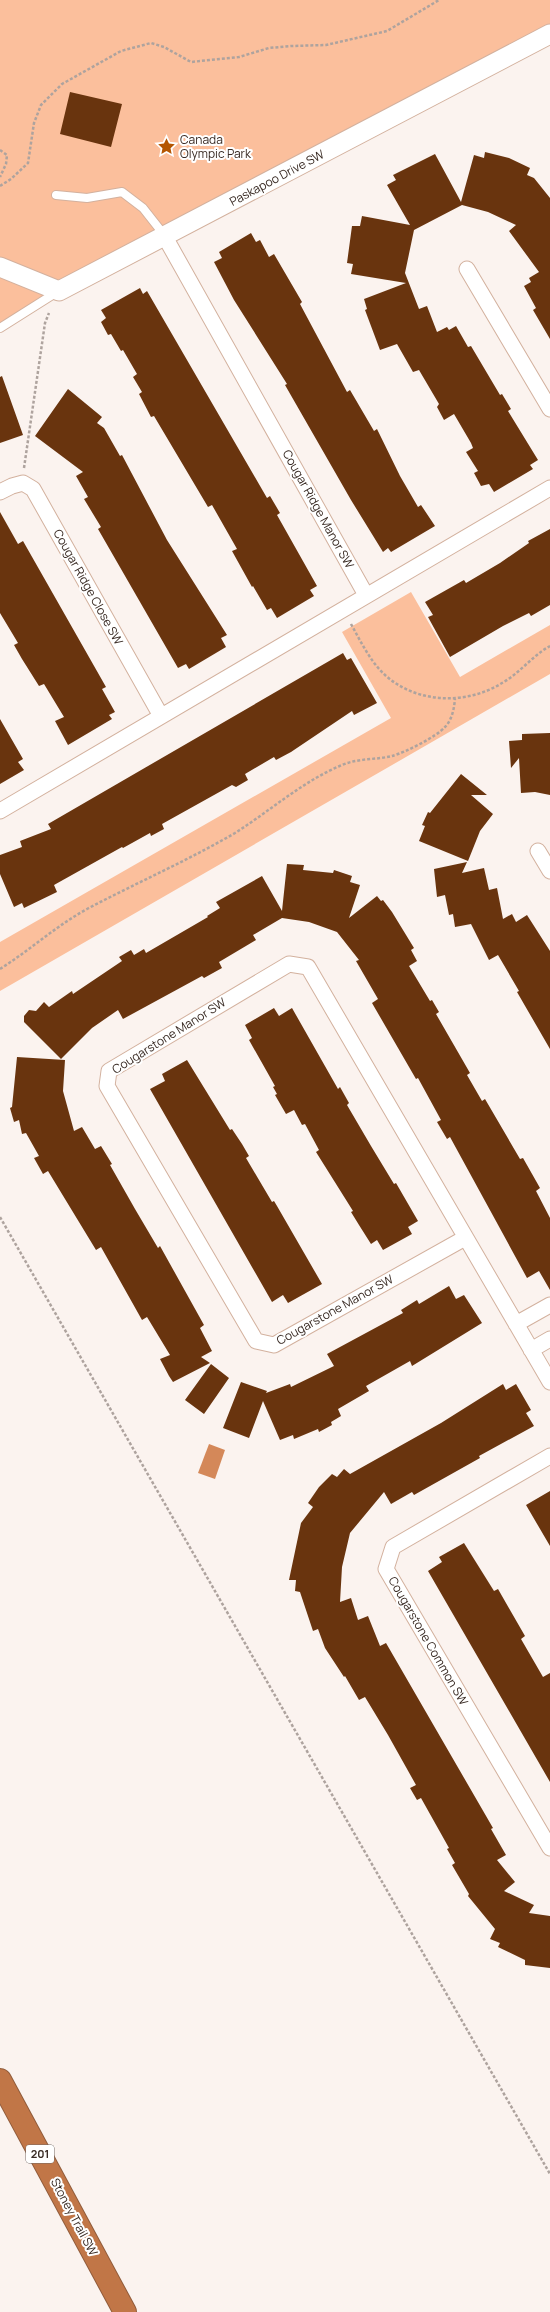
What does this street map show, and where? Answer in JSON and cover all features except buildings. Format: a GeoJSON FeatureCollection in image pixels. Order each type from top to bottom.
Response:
{"type":"FeatureCollection","features":[{"type":"Feature","properties":{"kind":"highway","name":"Stoney Trail SW"},"geometry":{"type":"LineString","coordinates":[[0,2080],[125,2312]]}},
{"type":"Feature","properties":{"kind":"street","name":"Paskapoo Drive SW"},"geometry":{"type":"LineString","coordinates":[[59,291],[165,237],[550,34]]}},
{"type":"Feature","properties":{"kind":"street","name":"Cougar Ridge Manor SW"},"geometry":{"type":"LineString","coordinates":[[165,237],[366,595]]}},
{"type":"Feature","properties":{"kind":"street"},"geometry":{"type":"LineString","coordinates":[[0,267],[59,291]]}},
{"type":"Feature","properties":{"kind":"street"},"geometry":{"type":"LineString","coordinates":[[467,269],[550,409]]}},
{"type":"Feature","properties":{"kind":"street"},"geometry":{"type":"LineString","coordinates":[[0,492],[12,486],[23,484]]}},
{"type":"Feature","properties":{"kind":"street","name":"Cougar Ridge Close SW"},"geometry":{"type":"LineString","coordinates":[[23,484],[33,489],[161,716]]}},
{"type":"Feature","properties":{"kind":"street"},"geometry":{"type":"LineString","coordinates":[[0,812],[550,488]]}},
{"type":"Feature","properties":{"kind":"street"},"geometry":{"type":"LineString","coordinates":[[538,851],[550,871]]}},
{"type":"Feature","properties":{"kind":"street","name":"Cougarstone Manor SW"},"geometry":{"type":"LineString","coordinates":[[465,1238],[274,1345],[256,1341],[108,1086],[109,1071],[289,964],[308,967],[531,1350]]}},
{"type":"Feature","properties":{"kind":"street"},"geometry":{"type":"LineString","coordinates":[[516,1324],[550,1305]]}},
{"type":"Feature","properties":{"kind":"street"},"geometry":{"type":"LineString","coordinates":[[550,1339],[531,1350],[550,1382]]}},
{"type":"Feature","properties":{"kind":"street","name":"Cougarstone Common SW"},"geometry":{"type":"LineString","coordinates":[[550,1456],[393,1547],[386,1569],[550,1848]]}},
{"type":"Feature","properties":{"kind":"lane"},"geometry":{"type":"LineString","coordinates":[[56,195],[87,198],[122,192],[143,208],[165,237]]}},
{"type":"Feature","properties":{"kind":"lane"},"geometry":{"type":"LineString","coordinates":[[0,328],[59,291]]}},
{"type":"Feature","properties":{"kind":"path"},"geometry":{"type":"LineString","coordinates":[[0,186],[11,179],[28,163],[34,123],[41,105],[62,84],[121,51],[151,44],[164,47],[191,62],[239,57],[269,48],[326,45],[387,31],[439,0]]}},
{"type":"Feature","properties":{"kind":"path"},"geometry":{"type":"LineString","coordinates":[[0,150],[7,155],[6,164],[0,177]]}},
{"type":"Feature","properties":{"kind":"path"},"geometry":{"type":"LineString","coordinates":[[23,484],[24,459],[45,323],[59,291]]}},
{"type":"Feature","properties":{"kind":"path"},"geometry":{"type":"LineString","coordinates":[[351,624],[370,657],[386,675],[398,684],[421,694],[455,699],[478,694],[502,683],[539,652],[550,646]]}},
{"type":"Feature","properties":{"kind":"path"},"geometry":{"type":"LineString","coordinates":[[0,969],[57,927],[88,909],[209,848],[323,775],[342,765],[356,761],[392,756],[426,740],[445,728],[450,720],[455,699]]}},
{"type":"Feature","properties":{"kind":"path"},"geometry":{"type":"LineString","coordinates":[[0,1217],[550,2174]]}},
{"type":"Feature","properties":{"kind":"shaded area","name":"Canada Olympic Park"},"geometry":{"type":"Polygon","coordinates":[[[0,0],[550,0],[550,34],[165,237],[0,328],[0,0]]]}},
{"type":"Feature","properties":{"kind":"shaded area"},"geometry":{"type":"Polygon","coordinates":[[[411,592],[460,677],[550,625],[550,674],[0,991],[0,942],[391,718],[342,632],[411,592]]]}},
{"type":"Feature","properties":{"kind":"shaded area"},"geometry":{"type":"Polygon","coordinates":[[[209,1444],[225,1450],[215,1479],[198,1473],[209,1444]]]}},
{"type":"Feature","properties":{"kind":"place","name":"Canada Olympic Park"},"geometry":{"type":"Point","coordinates":[167,147]}}]}
